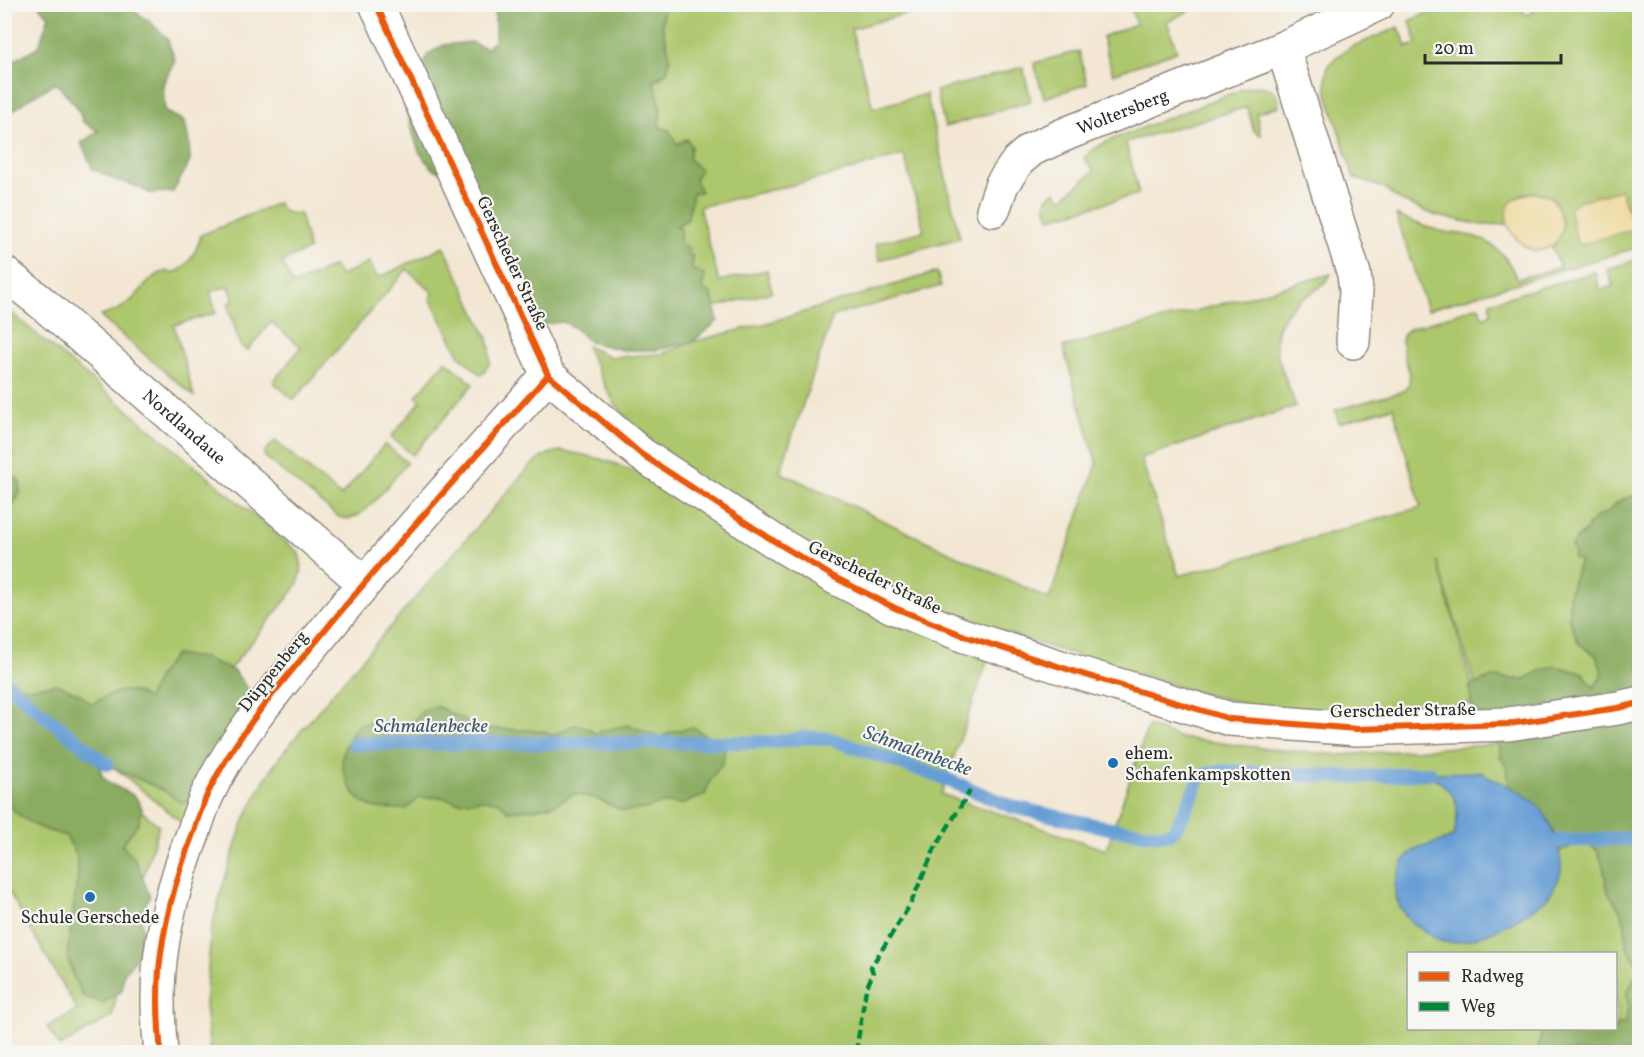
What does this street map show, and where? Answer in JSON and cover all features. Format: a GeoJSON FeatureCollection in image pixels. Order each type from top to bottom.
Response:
{"type":"FeatureCollection","features":[{"type":"Feature","properties":{"kind":"street","name":"Gerscheder Straße"},"geometry":{"type":"LineString","coordinates":[[376,4],[548,375],[641,454],[774,541],[834,577],[895,608],[965,636],[1230,719],[1358,729],[1508,724],[1640,703]]}},
{"type":"Feature","properties":{"kind":"street","name":"Woltersberg"},"geometry":{"type":"LineString","coordinates":[[993,210],[1002,184],[1018,160],[1032,150],[1068,133],[1283,48],[1378,4]]}},
{"type":"Feature","properties":{"kind":"street"},"geometry":{"type":"LineString","coordinates":[[1283,48],[1354,274],[1356,291],[1353,342]]}},
{"type":"Feature","properties":{"kind":"street","name":"Nordlandaue"},"geometry":{"type":"LineString","coordinates":[[4,273],[49,309],[364,583]]}},
{"type":"Feature","properties":{"kind":"street","name":"Düppenberg"},"geometry":{"type":"LineString","coordinates":[[161,1053],[158,1010],[159,971],[164,937],[183,860],[208,793],[256,714],[364,583],[548,375]]}},
{"type":"Feature","properties":{"kind":"green space"},"geometry":{"type":"Polygon","coordinates":[[[38,5],[124,5],[149,21],[167,38],[175,60],[163,84],[165,112],[185,121],[190,161],[173,192],[149,193],[93,169],[81,143],[98,131],[83,122],[77,107],[56,83],[30,98],[5,117],[5,66],[39,46],[49,16],[38,5]]]}},
{"type":"Feature","properties":{"kind":"green space"},"geometry":{"type":"Polygon","coordinates":[[[491,5],[664,5],[662,25],[670,56],[667,72],[653,80],[660,103],[659,127],[669,130],[677,144],[687,139],[691,146],[689,159],[700,169],[695,180],[701,192],[693,193],[687,220],[676,226],[681,229],[680,243],[689,249],[688,255],[693,256],[692,269],[704,275],[703,290],[711,293],[718,321],[692,342],[656,350],[623,350],[590,342],[575,328],[563,322],[526,326],[470,181],[433,169],[419,152],[404,105],[406,88],[423,66],[428,54],[444,45],[471,42],[486,48],[495,40],[495,16],[491,5]]]}},
{"type":"Feature","properties":{"kind":"green space"},"geometry":{"type":"Polygon","coordinates":[[[664,5],[936,5],[851,29],[873,108],[926,94],[960,238],[879,260],[876,243],[924,231],[904,155],[813,180],[699,207],[719,281],[767,270],[772,292],[715,307],[711,293],[703,291],[692,269],[688,255],[680,243],[681,229],[676,225],[687,220],[695,180],[689,159],[691,147],[686,139],[677,145],[674,138],[659,127],[661,108],[653,83],[667,72],[670,57],[662,25],[664,5]]]}},
{"type":"Feature","properties":{"kind":"green space"},"geometry":{"type":"Polygon","coordinates":[[[1130,5],[1185,5],[1188,11],[1167,22],[1177,51],[1113,74],[1102,37],[1136,24],[1130,5]]]}},
{"type":"Feature","properties":{"kind":"green space"},"geometry":{"type":"Polygon","coordinates":[[[1444,5],[1521,5],[1525,15],[1534,12],[1532,5],[1639,5],[1639,247],[1427,310],[1396,215],[1440,231],[1472,236],[1488,242],[1505,258],[1517,279],[1560,267],[1552,247],[1561,230],[1561,218],[1554,201],[1529,193],[1524,194],[1519,196],[1511,208],[1506,218],[1508,224],[1483,225],[1437,216],[1402,201],[1387,189],[1354,178],[1327,94],[1328,65],[1351,47],[1399,27],[1407,47],[1417,44],[1410,21],[1444,5]]]}},
{"type":"Feature","properties":{"kind":"green space"},"geometry":{"type":"Polygon","coordinates":[[[1079,51],[1087,84],[1044,98],[1034,63],[1079,51]]]}},
{"type":"Feature","properties":{"kind":"green space"},"geometry":{"type":"Polygon","coordinates":[[[1023,67],[1031,101],[945,127],[936,91],[1023,67]]]}},
{"type":"Feature","properties":{"kind":"green space"},"geometry":{"type":"Polygon","coordinates":[[[1256,86],[1273,90],[1279,106],[1256,113],[1261,135],[1254,131],[1247,107],[1126,142],[1139,194],[1051,218],[1049,216],[1046,209],[1047,198],[1056,191],[1062,199],[1094,171],[1084,158],[1094,149],[1106,142],[1245,88],[1256,86]]]}},
{"type":"Feature","properties":{"kind":"green space"},"geometry":{"type":"Polygon","coordinates":[[[278,203],[286,212],[299,213],[309,249],[282,262],[293,285],[334,266],[340,276],[369,262],[378,278],[444,246],[488,339],[490,363],[481,375],[460,356],[430,298],[433,293],[407,269],[294,400],[273,382],[301,347],[271,322],[247,351],[240,345],[229,309],[228,303],[234,301],[229,286],[210,292],[216,313],[174,325],[194,396],[101,316],[124,306],[155,276],[167,271],[175,272],[186,265],[194,254],[201,235],[278,203]]]}},
{"type":"Feature","properties":{"kind":"green space"},"geometry":{"type":"Polygon","coordinates":[[[1639,259],[1639,494],[1621,500],[1610,511],[1588,525],[1579,536],[1580,561],[1569,594],[1579,644],[1596,655],[1603,673],[1594,689],[1539,671],[1524,680],[1493,677],[1475,684],[1437,561],[1477,703],[1417,714],[1367,719],[1270,709],[1202,694],[953,617],[863,582],[726,498],[657,445],[615,404],[586,346],[611,357],[662,354],[692,342],[767,323],[937,272],[941,286],[833,316],[780,472],[1049,599],[1097,464],[1063,347],[1331,274],[1321,286],[1291,308],[1280,322],[1277,333],[1278,355],[1296,406],[1141,458],[1179,576],[1421,507],[1393,407],[1339,423],[1335,410],[1404,391],[1409,385],[1409,377],[1402,342],[1403,335],[1409,329],[1479,306],[1483,318],[1491,314],[1490,302],[1595,272],[1600,290],[1613,286],[1607,269],[1639,259]]]}},
{"type":"Feature","properties":{"kind":"green space"},"geometry":{"type":"Polygon","coordinates":[[[4,307],[298,552],[300,557],[301,571],[294,590],[229,670],[192,831],[5,677],[4,307]]]}},
{"type":"Feature","properties":{"kind":"green space"},"geometry":{"type":"Polygon","coordinates":[[[446,361],[473,384],[413,455],[391,437],[421,401],[416,396],[446,361]]]}},
{"type":"Feature","properties":{"kind":"green space"},"geometry":{"type":"Polygon","coordinates":[[[4,440],[14,456],[5,470],[20,481],[20,493],[9,511],[11,525],[5,531],[4,440]]]}},
{"type":"Feature","properties":{"kind":"green space"},"geometry":{"type":"Polygon","coordinates":[[[275,441],[341,496],[385,444],[407,463],[366,510],[348,519],[337,516],[264,456],[265,451],[275,441]]]}},
{"type":"Feature","properties":{"kind":"green space"},"geometry":{"type":"Polygon","coordinates":[[[560,451],[587,456],[645,473],[988,659],[941,794],[1106,850],[1148,726],[1181,738],[1340,755],[1499,744],[1639,711],[1639,1052],[210,1052],[205,1006],[211,931],[242,825],[263,782],[281,755],[337,688],[528,468],[542,457],[560,451]]]}},
{"type":"Feature","properties":{"kind":"green space"},"geometry":{"type":"Polygon","coordinates":[[[1639,494],[1639,967],[1626,945],[1625,925],[1620,910],[1608,892],[1597,850],[1585,842],[1559,851],[1560,857],[1549,839],[1510,794],[1507,768],[1501,758],[1499,744],[1471,706],[1470,686],[1493,677],[1524,680],[1539,671],[1555,666],[1583,673],[1594,688],[1603,673],[1596,655],[1579,644],[1569,619],[1569,594],[1580,561],[1573,558],[1574,553],[1571,546],[1595,518],[1609,511],[1618,502],[1639,494]]]}},
{"type":"Feature","properties":{"kind":"green space"},"geometry":{"type":"Polygon","coordinates":[[[174,655],[204,658],[234,671],[254,697],[222,746],[203,761],[196,802],[180,802],[165,791],[98,761],[102,776],[109,783],[135,796],[142,808],[139,822],[122,845],[135,859],[150,896],[141,913],[140,953],[124,973],[122,991],[102,1003],[83,996],[73,976],[67,956],[78,874],[77,856],[66,836],[34,825],[5,805],[4,683],[28,688],[58,684],[81,695],[91,704],[112,694],[126,691],[140,694],[147,699],[158,677],[174,655]]]}},
{"type":"Feature","properties":{"kind":"green space","name":"Schule Gerschede"},"geometry":{"type":"Polygon","coordinates":[[[4,693],[159,826],[135,904],[112,1016],[60,1047],[47,1027],[77,1010],[5,885],[4,693]]]}},
{"type":"Feature","properties":{"kind":"green space"},"geometry":{"type":"Polygon","coordinates":[[[436,706],[465,720],[476,735],[483,728],[543,731],[553,736],[564,729],[578,725],[595,733],[627,725],[661,737],[693,727],[725,748],[723,762],[710,781],[705,795],[683,804],[663,803],[645,809],[623,811],[594,798],[574,794],[554,805],[508,811],[498,801],[457,802],[441,797],[419,798],[406,809],[373,807],[359,799],[348,784],[342,757],[358,725],[377,721],[395,728],[411,725],[421,712],[436,706]]]}},
{"type":"Feature","properties":{"kind":"green space"},"geometry":{"type":"Polygon","coordinates":[[[1639,972],[1639,1052],[1537,1052],[1542,1030],[1617,1030],[1617,1023],[1625,1025],[1628,1008],[1627,992],[1639,972]]]}},
{"type":"Feature","properties":{"kind":"sand"},"geometry":{"type":"Polygon","coordinates":[[[1621,190],[1634,229],[1580,245],[1577,243],[1569,207],[1579,201],[1621,190]]]}},
{"type":"Feature","properties":{"kind":"sand"},"geometry":{"type":"Polygon","coordinates":[[[1531,193],[1551,197],[1561,218],[1562,230],[1557,241],[1541,250],[1532,250],[1523,245],[1509,227],[1506,216],[1508,206],[1516,198],[1531,193]]]}},
{"type":"Feature","properties":{"kind":"water"},"geometry":{"type":"Polygon","coordinates":[[[1480,772],[1522,794],[1542,811],[1550,824],[1557,845],[1561,870],[1556,885],[1547,898],[1527,913],[1483,935],[1468,940],[1442,942],[1410,920],[1399,904],[1395,886],[1402,864],[1408,856],[1420,848],[1454,836],[1457,813],[1455,800],[1447,788],[1430,773],[1480,772]]]}},
{"type":"Feature","properties":{"kind":"waterway","name":"Schmalenbecke"},"geometry":{"type":"LineString","coordinates":[[4,680],[35,708],[107,764]]}},
{"type":"Feature","properties":{"kind":"waterway","name":"Schmalenbecke"},"geometry":{"type":"LineString","coordinates":[[354,744],[777,742],[807,737],[831,739],[943,778],[1013,807],[1113,829],[1158,835],[1169,834],[1176,828],[1198,780],[1207,774],[1220,771],[1355,777],[1430,773]]}},
{"type":"Feature","properties":{"kind":"waterway","name":"Schmalenbecke"},"geometry":{"type":"LineString","coordinates":[[1556,841],[1640,838]]}},
{"type":"Feature","properties":{"kind":"marked path"},"geometry":{"type":"LineString","coordinates":[[856,1052],[866,989],[873,973],[871,967],[910,905],[935,848],[970,791]]}},
{"type":"Feature","properties":{"kind":"cycle path"},"geometry":{"type":"LineString","coordinates":[[376,4],[548,375],[641,454],[774,541],[834,577],[895,608],[965,636],[1230,719],[1357,729],[1508,724],[1640,703]]}},
{"type":"Feature","properties":{"kind":"cycle path"},"geometry":{"type":"LineString","coordinates":[[161,1052],[158,981],[167,917],[200,812],[231,751],[288,675],[347,604],[548,375]]}},
{"type":"Feature","properties":{"kind":"place","name":"ehem. Schafenkampskotten"},"geometry":{"type":"Point","coordinates":[1113,763]}},
{"type":"Feature","properties":{"kind":"place","name":"Schule Gerschede"},"geometry":{"type":"Point","coordinates":[90,897]}}]}
